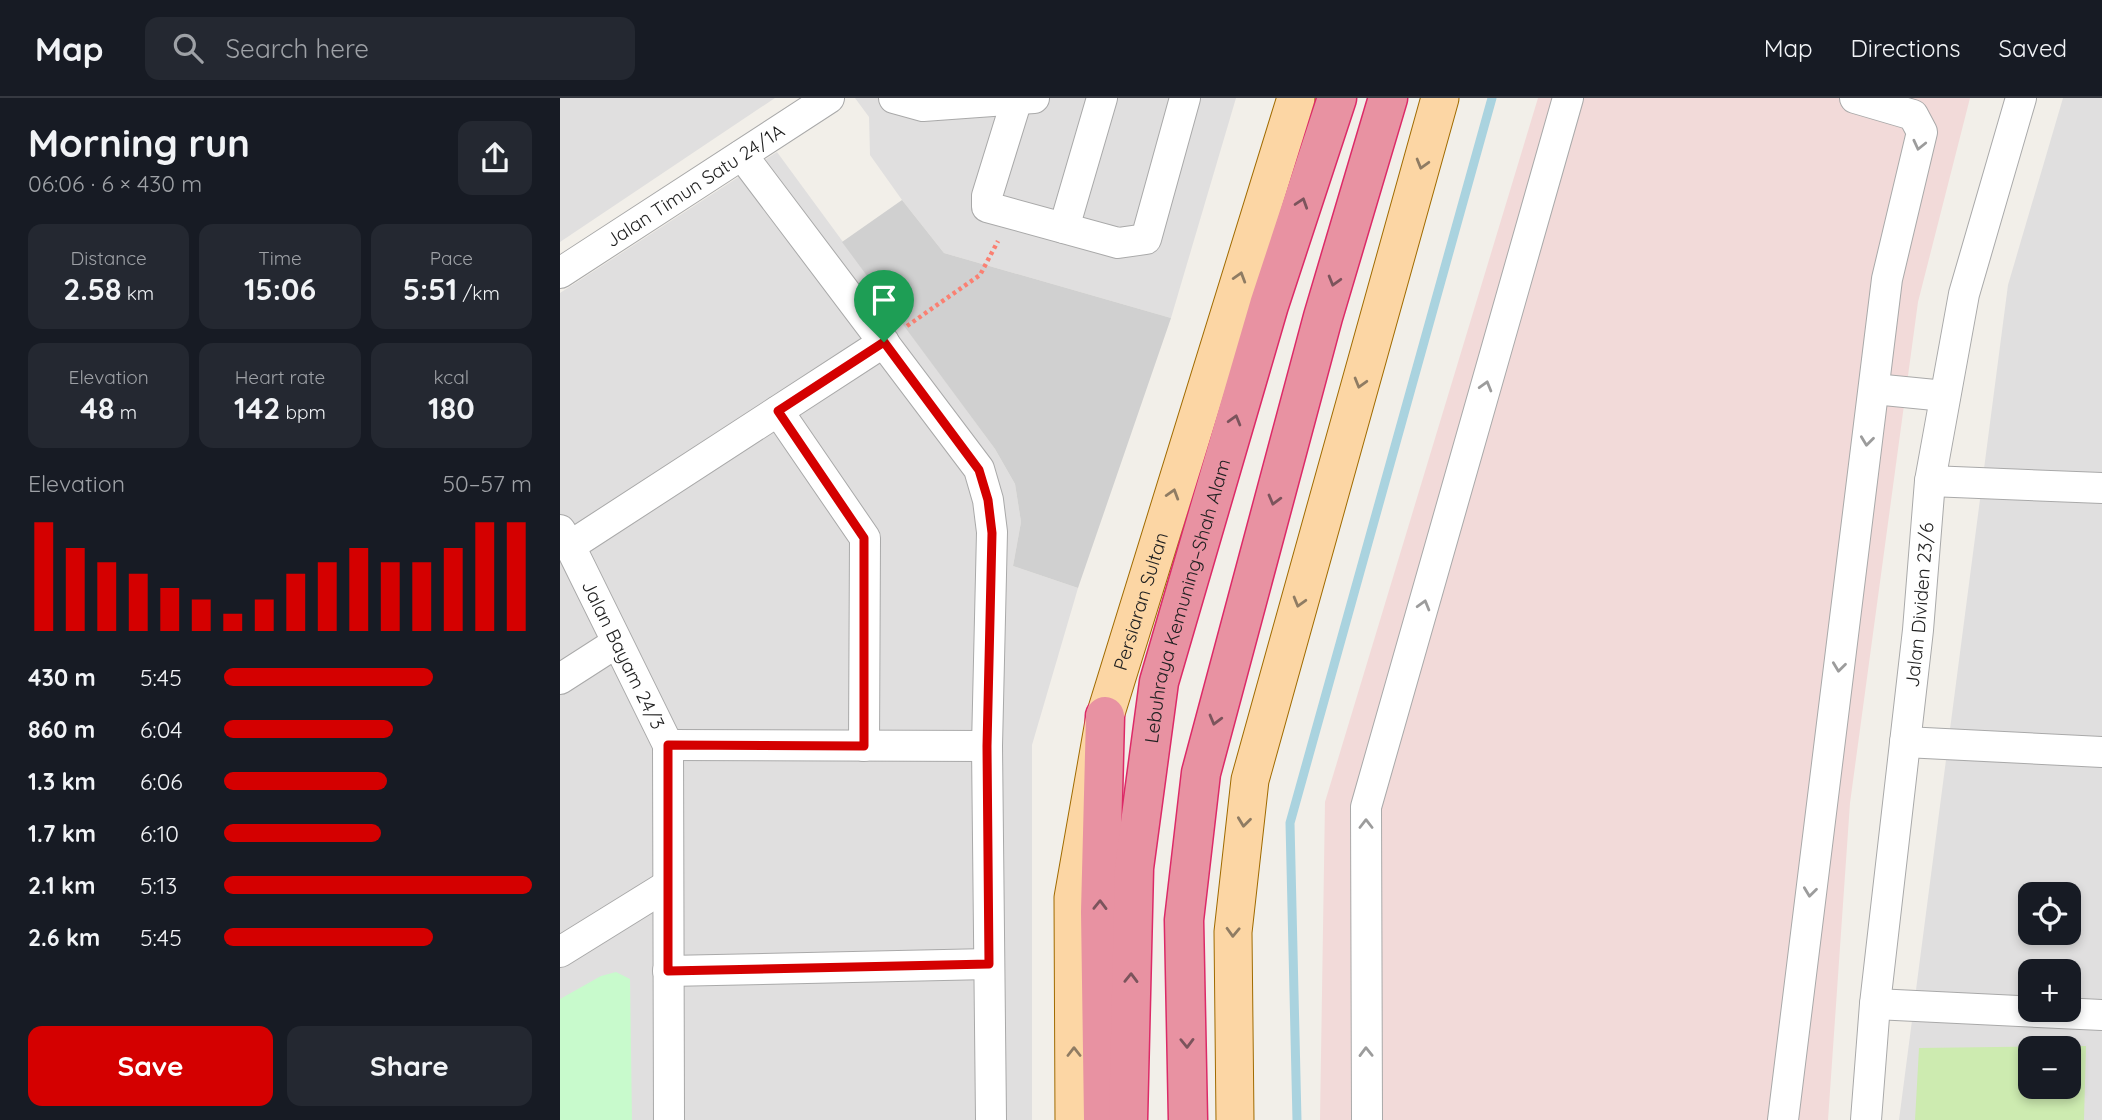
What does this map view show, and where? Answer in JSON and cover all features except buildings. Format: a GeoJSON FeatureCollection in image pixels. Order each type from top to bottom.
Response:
{"type":"FeatureCollection","features":[{"type":"Feature","properties":{"kind":"highway","name":"Lebuhraya Kemuning–Shah Alam"},"geometry":{"type":"LineString","coordinates":[[1128,1120],[1134,868],[1159,682],[1269,305],[1337,98]]}},
{"type":"Feature","properties":{"kind":"highway"},"geometry":{"type":"LineString","coordinates":[[1188,1120],[1184,920],[1201,773],[1323,317],[1388,98]]}},
{"type":"Feature","properties":{"kind":"highway"},"geometry":{"type":"LineString","coordinates":[[1103,1120],[1100,912],[1105,716]]}},
{"type":"Feature","properties":{"kind":"main road","name":"Persiaran Sultan"},"geometry":{"type":"LineString","coordinates":[[1074,1120],[1073,898],[1105,716],[1296,98]]}},
{"type":"Feature","properties":{"kind":"main road"},"geometry":{"type":"LineString","coordinates":[[1235,1120],[1233,932],[1250,780],[1440,98]]}},
{"type":"Feature","properties":{"kind":"street","name":"Jalan Timun Satu 24/1A"},"geometry":{"type":"LineString","coordinates":[[560,274],[829,98]]}},
{"type":"Feature","properties":{"kind":"street"},"geometry":{"type":"LineString","coordinates":[[894,98],[923,106],[975,100],[1025,99],[987,196],[987,207],[1118,243],[1146,239],[1185,98]]}},
{"type":"Feature","properties":{"kind":"street"},"geometry":{"type":"LineString","coordinates":[[1064,228],[1102,98]]}},
{"type":"Feature","properties":{"kind":"street"},"geometry":{"type":"LineString","coordinates":[[1367,1120],[1366,807],[1568,98]]}},
{"type":"Feature","properties":{"kind":"street"},"geometry":{"type":"LineString","coordinates":[[1783,1120],[1887,279],[1922,132],[1913,115],[1855,98]]}},
{"type":"Feature","properties":{"kind":"street","name":"Jalan Dividen 23/6"},"geometry":{"type":"LineString","coordinates":[[1866,1120],[1875,1004],[1918,631],[1930,481],[1964,294],[2021,98]]}},
{"type":"Feature","properties":{"kind":"street"},"geometry":{"type":"LineString","coordinates":[[742,155],[979,470],[988,500],[992,533],[987,746],[991,1120]]}},
{"type":"Feature","properties":{"kind":"street"},"geometry":{"type":"LineString","coordinates":[[565,538],[778,411],[884,342]]}},
{"type":"Feature","properties":{"kind":"street"},"geometry":{"type":"LineString","coordinates":[[1874,389],[1945,396]]}},
{"type":"Feature","properties":{"kind":"street"},"geometry":{"type":"LineString","coordinates":[[778,411],[864,538],[864,746]]}},
{"type":"Feature","properties":{"kind":"street"},"geometry":{"type":"LineString","coordinates":[[1930,481],[2102,488]]}},
{"type":"Feature","properties":{"kind":"street","name":"Jalan Bayam 24/3"},"geometry":{"type":"LineString","coordinates":[[565,538],[668,745],[669,1120]]}},
{"type":"Feature","properties":{"kind":"street"},"geometry":{"type":"LineString","coordinates":[[560,679],[616,643]]}},
{"type":"Feature","properties":{"kind":"street"},"geometry":{"type":"LineString","coordinates":[[1905,742],[2102,752]]}},
{"type":"Feature","properties":{"kind":"street"},"geometry":{"type":"LineString","coordinates":[[668,745],[987,746]]}},
{"type":"Feature","properties":{"kind":"street"},"geometry":{"type":"LineString","coordinates":[[560,952],[668,885]]}},
{"type":"Feature","properties":{"kind":"street"},"geometry":{"type":"LineString","coordinates":[[668,971],[989,964]]}},
{"type":"Feature","properties":{"kind":"street"},"geometry":{"type":"LineString","coordinates":[[1875,1004],[2102,1015]]}},
{"type":"Feature","properties":{"kind":"path"},"geometry":{"type":"LineString","coordinates":[[884,342],[980,275],[1011,215]]}},
{"type":"Feature","properties":{"kind":"shaded area"},"geometry":{"type":"Polygon","coordinates":[[[560,98],[775,98],[560,242],[560,98]]]}},
{"type":"Feature","properties":{"kind":"shaded area"},"geometry":{"type":"Polygon","coordinates":[[[855,98],[1236,98],[1171,318],[944,253],[870,155],[869,117],[855,98]]]}},
{"type":"Feature","properties":{"kind":"shaded area"},"geometry":{"type":"Polygon","coordinates":[[[1538,98],[1970,98],[1918,302],[1850,803],[1828,1120],[1320,1120],[1325,802],[1538,98]]]}},
{"type":"Feature","properties":{"kind":"shaded area"},"geometry":{"type":"Polygon","coordinates":[[[2063,98],[2102,98],[2102,1120],[1899,1120],[2008,285],[2063,98]]]}},
{"type":"Feature","properties":{"kind":"shaded area"},"geometry":{"type":"Polygon","coordinates":[[[777,152],[995,449],[1015,484],[1021,522],[1013,566],[1078,588],[1032,745],[1032,1120],[560,1120],[560,293],[777,152]]]}},
{"type":"Feature","properties":{"kind":"shaded area"},"geometry":{"type":"Polygon","coordinates":[[[902,200],[944,253],[1171,318],[1078,588],[1013,566],[1021,522],[1015,484],[995,449],[842,242],[902,200]]]}},
{"type":"Feature","properties":{"kind":"green space"},"geometry":{"type":"Polygon","coordinates":[[[616,972],[630,979],[632,1120],[560,1120],[560,999],[601,976],[616,972]]]}},
{"type":"Feature","properties":{"kind":"green space"},"geometry":{"type":"Polygon","coordinates":[[[2081,1046],[2086,1046],[2084,1120],[1915,1120],[1919,1048],[2018,1047],[2018,1099],[2081,1099],[2081,1046]]]}},
{"type":"Feature","properties":{"kind":"waterway"},"geometry":{"type":"LineString","coordinates":[[1297,1120],[1290,823],[1492,98]]}},
{"type":"Feature","properties":{"kind":"route"},"geometry":{"type":"LineString","coordinates":[[884,342],[979,470],[988,500],[992,533],[987,746],[989,964],[668,971],[668,745],[864,746],[864,538],[778,411],[884,342]]}}]}
